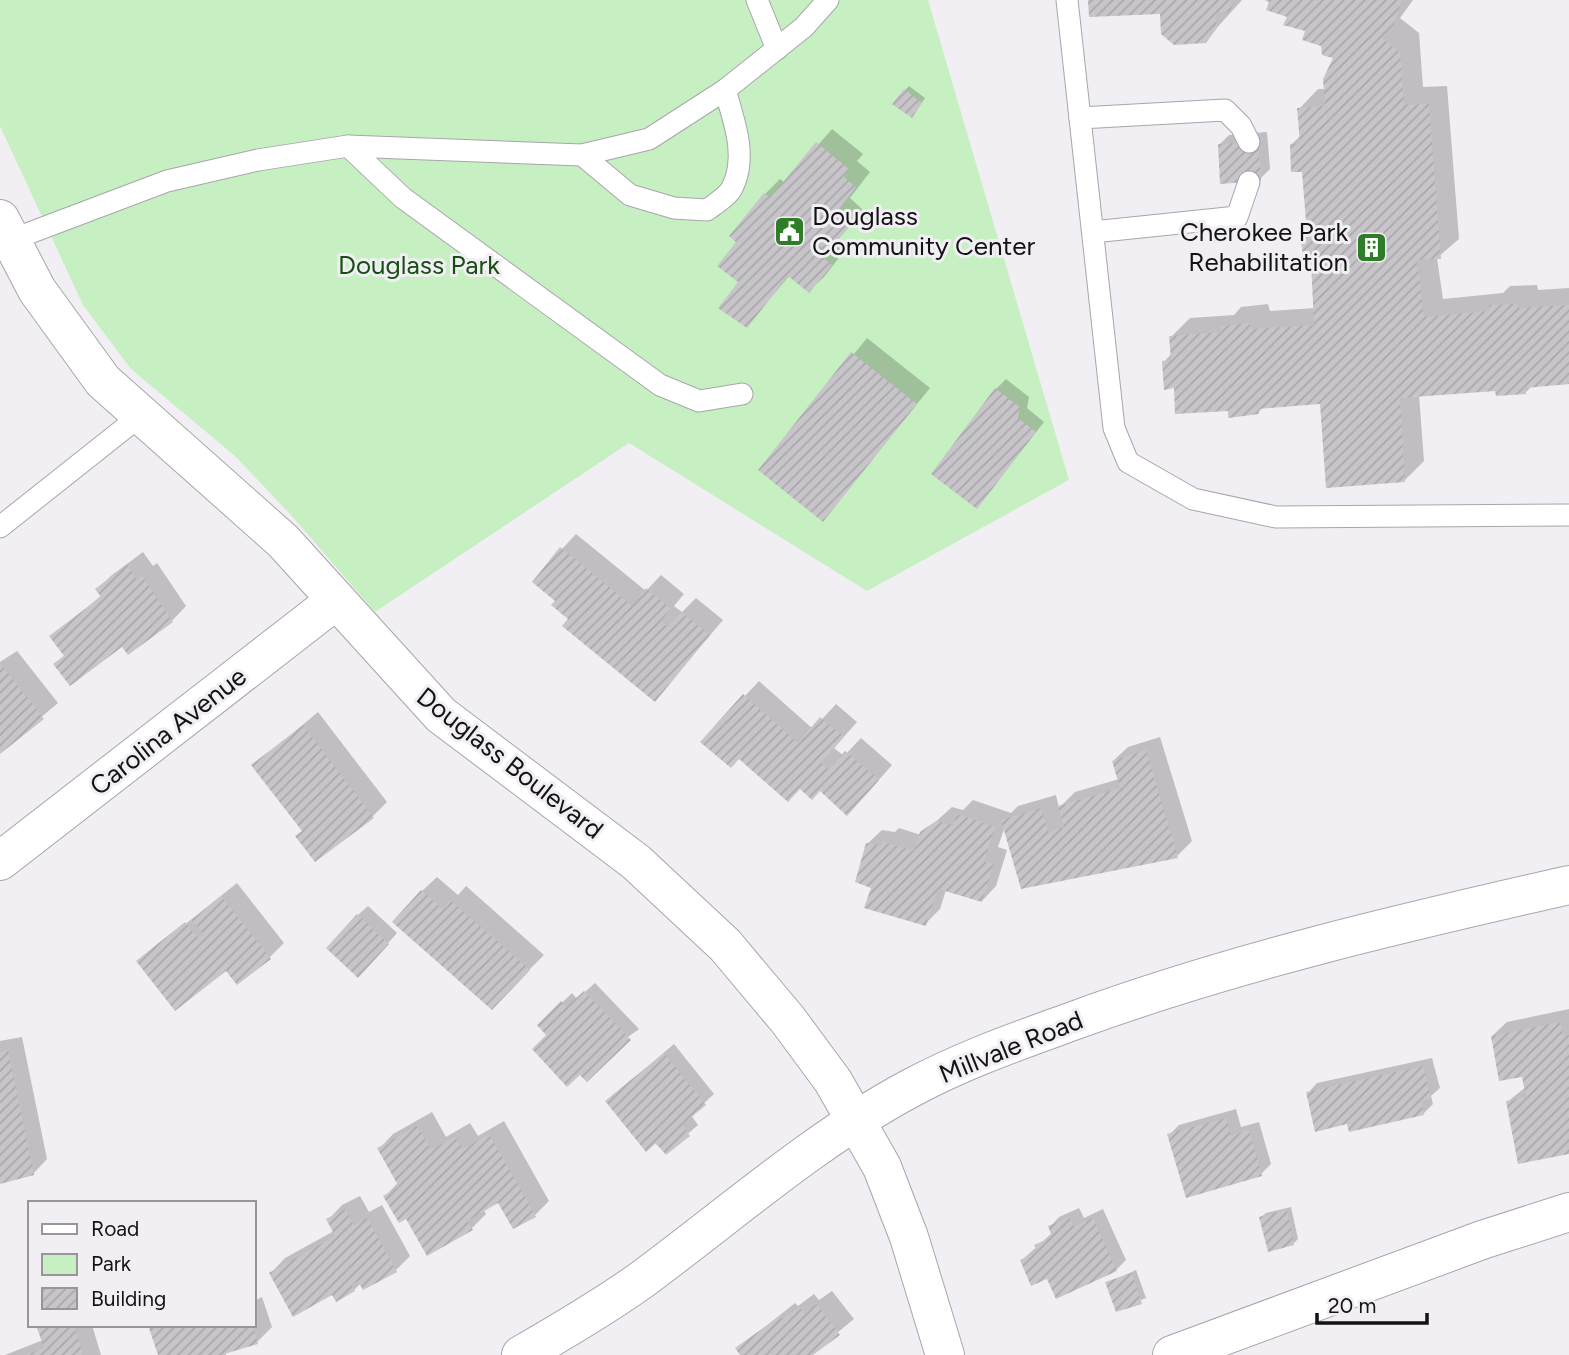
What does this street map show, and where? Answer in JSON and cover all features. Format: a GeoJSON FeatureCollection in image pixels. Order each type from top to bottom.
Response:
{"type":"FeatureCollection","features":[{"type":"Feature","properties":{"kind":"street","name":"Douglass Boulevard"},"geometry":{"type":"LineString","coordinates":[[5,229],[37,290],[96,371],[140,416],[283,541],[441,715],[636,862],[725,945],[788,1020],[857,1120],[882,1167],[909,1237],[945,1355]]}},
{"type":"Feature","properties":{"kind":"street","name":"Carolina Avenue"},"geometry":{"type":"LineString","coordinates":[[0,861],[335,601]]}},
{"type":"Feature","properties":{"kind":"street","name":"Millvale Road"},"geometry":{"type":"LineString","coordinates":[[521,1355],[638,1282],[818,1143],[912,1087],[990,1051],[1138,997],[1271,957],[1569,885]]}},
{"type":"Feature","properties":{"kind":"street"},"geometry":{"type":"LineString","coordinates":[[1172,1355],[1482,1240],[1569,1212]]}},
{"type":"Feature","properties":{"kind":"lane"},"geometry":{"type":"LineString","coordinates":[[757,0],[778,48]]}},
{"type":"Feature","properties":{"kind":"lane"},"geometry":{"type":"LineString","coordinates":[[5,229],[167,181],[258,160],[348,146],[582,155],[649,139],[725,90],[804,27],[828,0]]}},
{"type":"Feature","properties":{"kind":"lane"},"geometry":{"type":"LineString","coordinates":[[1067,0],[1114,428],[1128,462],[1193,499],[1276,517],[1569,515]]}},
{"type":"Feature","properties":{"kind":"lane"},"geometry":{"type":"LineString","coordinates":[[582,155],[630,195],[674,208],[708,210],[732,190],[740,156],[735,123],[725,90]]}},
{"type":"Feature","properties":{"kind":"lane"},"geometry":{"type":"LineString","coordinates":[[1080,118],[1225,110],[1241,126],[1249,142]]}},
{"type":"Feature","properties":{"kind":"lane"},"geometry":{"type":"LineString","coordinates":[[348,146],[403,198],[660,386],[699,401],[742,394]]}},
{"type":"Feature","properties":{"kind":"lane"},"geometry":{"type":"LineString","coordinates":[[1093,232],[1237,216],[1249,182]]}},
{"type":"Feature","properties":{"kind":"lane"},"geometry":{"type":"LineString","coordinates":[[0,527],[140,416]]}},
{"type":"Feature","properties":{"kind":"green space","name":"Douglass Park"},"geometry":{"type":"Polygon","coordinates":[[[0,0],[928,0],[1069,480],[867,591],[629,443],[375,612],[291,515],[235,456],[131,369],[83,305],[0,126],[0,0]]]}},
{"type":"Feature","properties":{"kind":"building"},"geometry":{"type":"Polygon","coordinates":[[[1088,0],[1231,0],[1232,12],[1215,13],[1217,28],[1206,43],[1174,45],[1161,34],[1160,14],[1089,17],[1088,0]]]}},
{"type":"Feature","properties":{"kind":"building","name":"Cherokee Park Rehabilitation"},"geometry":{"type":"Polygon","coordinates":[[[1264,0],[1402,0],[1394,24],[1382,38],[1400,53],[1404,105],[1429,104],[1441,259],[1417,260],[1424,317],[1489,311],[1489,305],[1518,304],[1519,308],[1569,305],[1569,384],[1525,388],[1526,394],[1496,396],[1495,391],[1400,398],[1405,482],[1326,488],[1320,404],[1258,409],[1259,414],[1228,418],[1228,411],[1175,414],[1174,388],[1164,390],[1162,361],[1171,360],[1169,336],[1222,332],[1220,326],[1249,323],[1251,329],[1314,325],[1311,261],[1304,263],[1300,235],[1307,234],[1302,172],[1291,172],[1290,144],[1300,143],[1297,108],[1325,106],[1323,79],[1333,58],[1322,55],[1321,46],[1302,40],[1305,31],[1283,25],[1287,17],[1266,10],[1269,2],[1264,0]]]}},
{"type":"Feature","properties":{"kind":"building"},"geometry":{"type":"Polygon","coordinates":[[[904,89],[922,103],[912,118],[892,104],[904,89]]]}},
{"type":"Feature","properties":{"kind":"building"},"geometry":{"type":"Polygon","coordinates":[[[1258,141],[1261,181],[1220,184],[1218,144],[1258,141]]]}},
{"type":"Feature","properties":{"kind":"building","name":"Douglass Community Center"},"geometry":{"type":"Polygon","coordinates":[[[816,142],[849,169],[844,177],[856,187],[836,213],[849,226],[828,253],[813,240],[809,246],[832,265],[809,293],[788,276],[747,328],[718,308],[738,282],[717,266],[736,242],[729,236],[764,193],[770,198],[816,142]]]}},
{"type":"Feature","properties":{"kind":"building"},"geometry":{"type":"Polygon","coordinates":[[[851,352],[917,404],[823,522],[758,470],[851,352]]]}},
{"type":"Feature","properties":{"kind":"building"},"geometry":{"type":"Polygon","coordinates":[[[995,388],[1020,407],[1018,418],[1036,432],[977,509],[931,474],[995,388]]]}},
{"type":"Feature","properties":{"kind":"building"},"geometry":{"type":"Polygon","coordinates":[[[560,547],[632,606],[646,588],[671,609],[661,621],[668,627],[681,612],[710,635],[655,702],[562,626],[568,619],[551,605],[555,601],[532,582],[560,547]]]}},
{"type":"Feature","properties":{"kind":"building"},"geometry":{"type":"Polygon","coordinates":[[[127,565],[137,580],[142,576],[173,622],[128,655],[122,647],[70,686],[53,664],[64,656],[49,636],[101,597],[95,589],[127,565]]]}},
{"type":"Feature","properties":{"kind":"building"},"geometry":{"type":"Polygon","coordinates":[[[0,663],[44,719],[0,754],[0,663]]]}},
{"type":"Feature","properties":{"kind":"building"},"geometry":{"type":"Polygon","coordinates":[[[743,694],[798,743],[820,717],[844,737],[821,763],[829,770],[845,751],[879,780],[847,816],[820,791],[812,800],[800,789],[788,802],[739,759],[731,768],[700,742],[743,694]]]}},
{"type":"Feature","properties":{"kind":"building"},"geometry":{"type":"Polygon","coordinates":[[[303,725],[374,818],[315,862],[295,836],[302,831],[251,765],[303,725]]]}},
{"type":"Feature","properties":{"kind":"building"},"geometry":{"type":"Polygon","coordinates":[[[1146,750],[1178,858],[1021,889],[1001,820],[1041,808],[1048,832],[1064,827],[1058,806],[1120,788],[1112,761],[1146,750]]]}},
{"type":"Feature","properties":{"kind":"building"},"geometry":{"type":"Polygon","coordinates":[[[957,814],[995,827],[984,862],[994,864],[982,902],[938,889],[926,926],[864,908],[871,888],[855,882],[866,843],[881,846],[883,842],[914,851],[920,832],[936,821],[953,825],[957,814]]]}},
{"type":"Feature","properties":{"kind":"building"},"geometry":{"type":"Polygon","coordinates":[[[421,890],[443,909],[450,900],[530,970],[492,1010],[392,922],[421,890]]]}},
{"type":"Feature","properties":{"kind":"building"},"geometry":{"type":"Polygon","coordinates":[[[221,896],[271,959],[237,985],[226,971],[175,1011],[136,961],[185,922],[198,938],[203,934],[192,920],[221,896]]]}},
{"type":"Feature","properties":{"kind":"building"},"geometry":{"type":"Polygon","coordinates":[[[357,914],[389,944],[358,978],[326,948],[357,914]]]}},
{"type":"Feature","properties":{"kind":"building"},"geometry":{"type":"Polygon","coordinates":[[[584,991],[631,1040],[587,1082],[580,1075],[567,1087],[532,1049],[546,1035],[537,1025],[561,1001],[566,1007],[584,991]]]}},
{"type":"Feature","properties":{"kind":"building"},"geometry":{"type":"Polygon","coordinates":[[[1560,1022],[1563,1036],[1569,1035],[1569,1154],[1518,1164],[1506,1101],[1526,1097],[1522,1077],[1499,1081],[1491,1036],[1560,1022]]]}},
{"type":"Feature","properties":{"kind":"building"},"geometry":{"type":"Polygon","coordinates":[[[8,1050],[34,1175],[0,1184],[0,1052],[8,1050]]]}},
{"type":"Feature","properties":{"kind":"building"},"geometry":{"type":"Polygon","coordinates":[[[664,1053],[706,1105],[682,1125],[690,1136],[666,1155],[656,1143],[646,1152],[605,1101],[664,1053]]]}},
{"type":"Feature","properties":{"kind":"building"},"geometry":{"type":"Polygon","coordinates":[[[1423,1066],[1431,1099],[1421,1101],[1424,1115],[1349,1132],[1347,1124],[1315,1132],[1306,1092],[1423,1066]]]}},
{"type":"Feature","properties":{"kind":"building"},"geometry":{"type":"Polygon","coordinates":[[[1226,1118],[1231,1136],[1249,1130],[1262,1176],[1186,1198],[1167,1134],[1226,1118]]]}},
{"type":"Feature","properties":{"kind":"building"},"geometry":{"type":"Polygon","coordinates":[[[417,1126],[431,1150],[455,1137],[463,1149],[489,1134],[536,1217],[513,1229],[498,1203],[467,1221],[473,1230],[427,1256],[406,1219],[399,1223],[383,1196],[399,1187],[377,1148],[417,1126]]]}},
{"type":"Feature","properties":{"kind":"building"},"geometry":{"type":"Polygon","coordinates":[[[345,1209],[354,1225],[367,1218],[397,1272],[363,1290],[358,1281],[351,1285],[355,1291],[336,1302],[332,1295],[293,1317],[269,1273],[335,1236],[326,1219],[345,1209]]]}},
{"type":"Feature","properties":{"kind":"building"},"geometry":{"type":"Polygon","coordinates":[[[1287,1210],[1294,1245],[1268,1252],[1259,1217],[1287,1210]]]}},
{"type":"Feature","properties":{"kind":"building"},"geometry":{"type":"Polygon","coordinates":[[[1069,1217],[1074,1226],[1093,1218],[1117,1271],[1056,1299],[1047,1279],[1031,1286],[1020,1260],[1037,1252],[1034,1245],[1052,1237],[1048,1226],[1069,1217]]]}},
{"type":"Feature","properties":{"kind":"building"},"geometry":{"type":"Polygon","coordinates":[[[1132,1273],[1142,1304],[1116,1312],[1105,1282],[1132,1273]]]}},
{"type":"Feature","properties":{"kind":"building"},"geometry":{"type":"Polygon","coordinates":[[[817,1304],[840,1335],[813,1355],[740,1355],[735,1348],[780,1316],[783,1319],[799,1307],[804,1313],[817,1304]]]}},
{"type":"Feature","properties":{"kind":"building"},"geometry":{"type":"Polygon","coordinates":[[[37,1327],[75,1327],[83,1355],[26,1355],[44,1348],[37,1327]]]}},
{"type":"Feature","properties":{"kind":"building"},"geometry":{"type":"Polygon","coordinates":[[[149,1327],[253,1327],[258,1344],[221,1355],[158,1355],[149,1327]]]}},
{"type":"Feature","properties":{"kind":"place","name":"Douglass Community Center"},"geometry":{"type":"Point","coordinates":[789,231]}},
{"type":"Feature","properties":{"kind":"place","name":"Cherokee Park Rehabilitation"},"geometry":{"type":"Point","coordinates":[1371,247]}}]}
